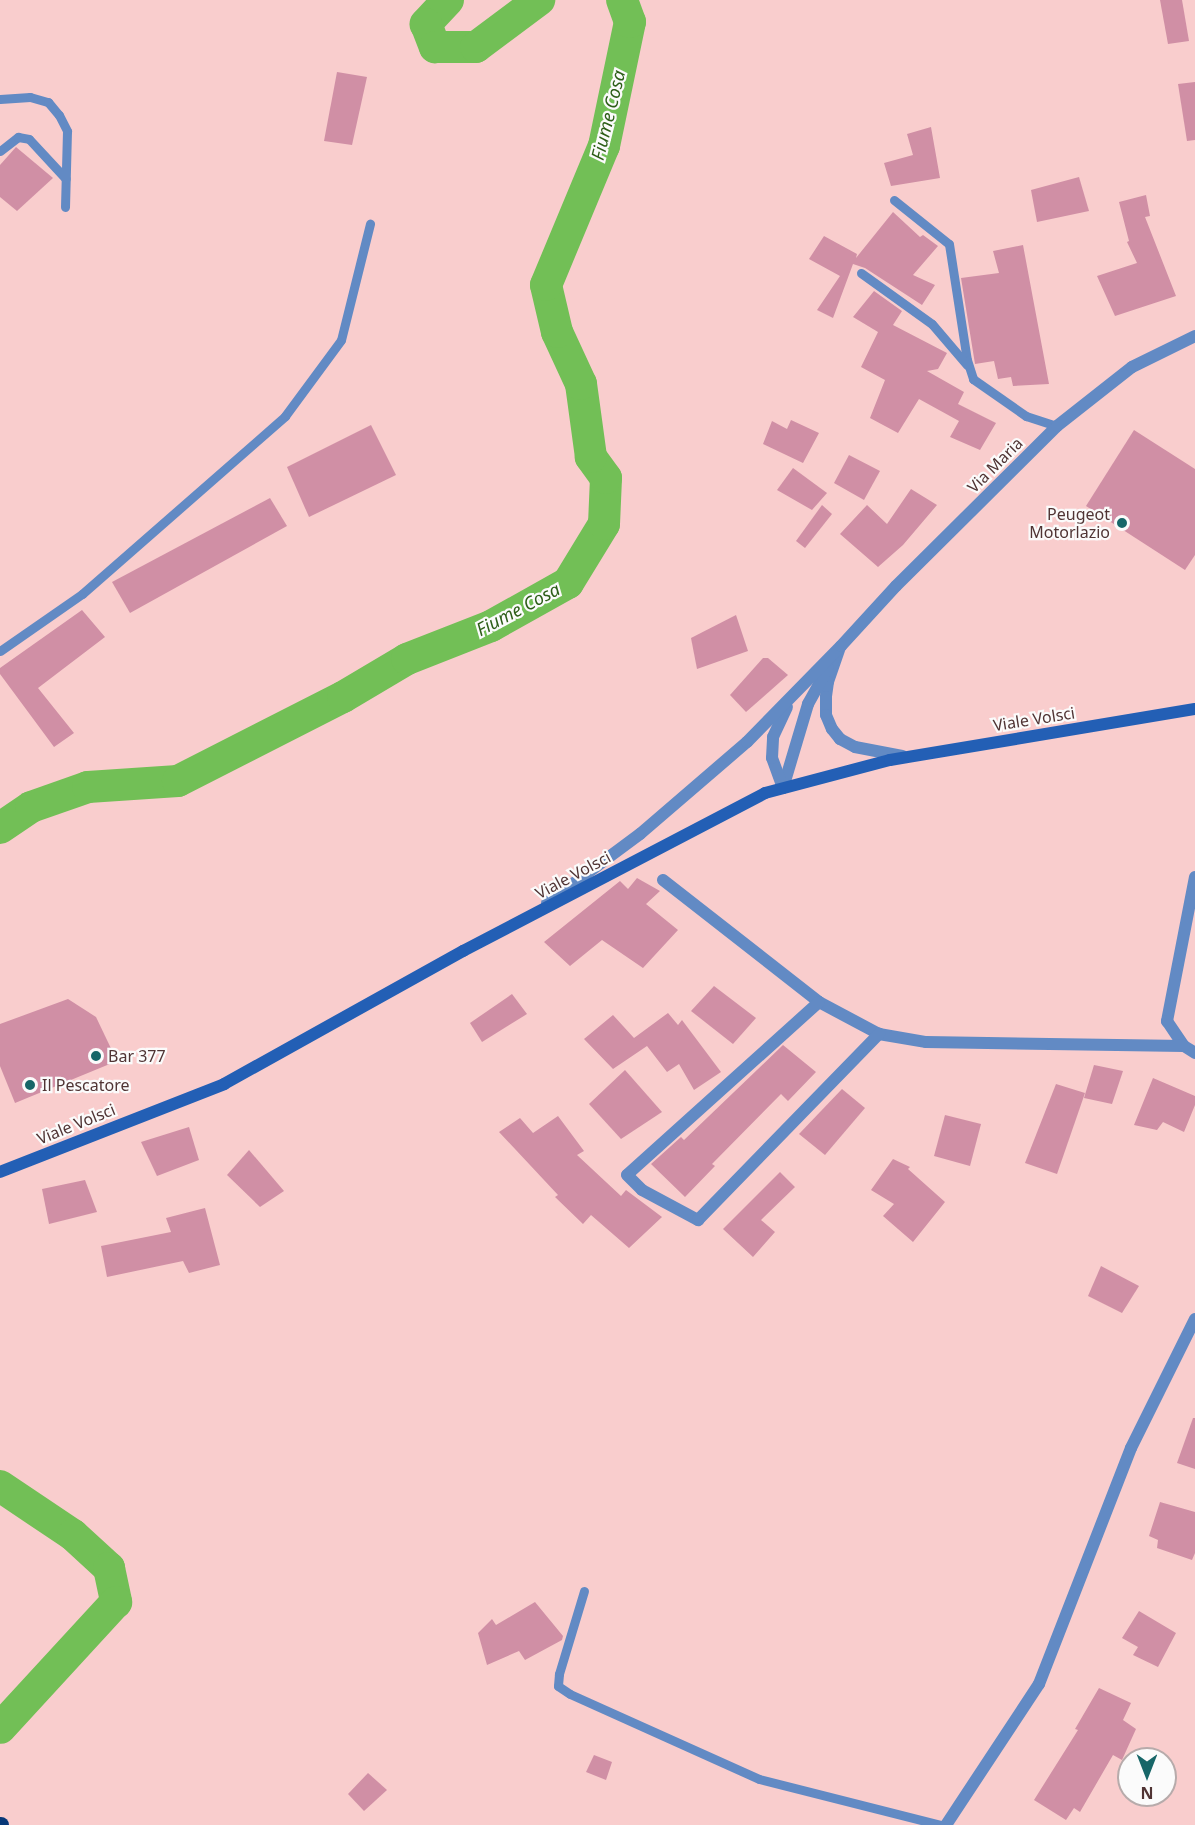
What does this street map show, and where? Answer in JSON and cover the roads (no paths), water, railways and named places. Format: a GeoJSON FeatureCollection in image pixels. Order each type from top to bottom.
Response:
{"type":"FeatureCollection","features":[{"type":"Feature","properties":{"kind":"main road","name":"Viale Volsci"},"geometry":{"type":"LineString","coordinates":[[0,1172],[224,1084],[533,915],[765,793],[908,757],[1195,709]]}},
{"type":"Feature","properties":{"kind":"street","name":"Via Maria"},"geometry":{"type":"LineString","coordinates":[[841,646],[896,586],[1058,426],[1132,367],[1195,336]]}},
{"type":"Feature","properties":{"kind":"street"},"geometry":{"type":"LineString","coordinates":[[533,915],[676,806],[747,742],[841,646]]}},
{"type":"Feature","properties":{"kind":"street"},"geometry":{"type":"LineString","coordinates":[[841,646],[828,682],[826,697],[826,715],[832,729],[840,739],[855,747],[908,757]]}},
{"type":"Feature","properties":{"kind":"street"},"geometry":{"type":"LineString","coordinates":[[783,788],[808,704],[841,646]]}},
{"type":"Feature","properties":{"kind":"street"},"geometry":{"type":"LineString","coordinates":[[783,788],[772,758],[773,737],[779,719],[799,688]]}},
{"type":"Feature","properties":{"kind":"street"},"geometry":{"type":"LineString","coordinates":[[1195,877],[1167,1021],[1184,1046],[1195,1053]]}},
{"type":"Feature","properties":{"kind":"street"},"geometry":{"type":"LineString","coordinates":[[663,880],[819,1002],[879,1034],[926,1042],[1184,1046]]}},
{"type":"Feature","properties":{"kind":"street"},"geometry":{"type":"LineString","coordinates":[[819,1002],[627,1175],[642,1191],[698,1220],[879,1034]]}},
{"type":"Feature","properties":{"kind":"street"},"geometry":{"type":"LineString","coordinates":[[946,1825],[1039,1684],[1131,1448],[1195,1319]]}},
{"type":"Feature","properties":{"kind":"lane"},"geometry":{"type":"LineString","coordinates":[[0,99],[30,97],[48,102],[59,115],[67,131],[65,207]]}},
{"type":"Feature","properties":{"kind":"lane"},"geometry":{"type":"LineString","coordinates":[[0,151],[18,137],[28,139],[66,180]]}},
{"type":"Feature","properties":{"kind":"lane"},"geometry":{"type":"LineString","coordinates":[[894,200],[949,244],[969,368],[973,379],[998,399],[1026,416],[1058,426]]}},
{"type":"Feature","properties":{"kind":"lane"},"geometry":{"type":"LineString","coordinates":[[0,651],[82,594],[285,416],[341,340],[370,224]]}},
{"type":"Feature","properties":{"kind":"lane"},"geometry":{"type":"LineString","coordinates":[[861,273],[933,324],[969,368]]}},
{"type":"Feature","properties":{"kind":"lane"},"geometry":{"type":"LineString","coordinates":[[584,1591],[558,1686],[570,1694],[759,1779],[941,1825]]}},
{"type":"Feature","properties":{"kind":"waterway","name":"Fiume Cosa"},"geometry":{"type":"LineString","coordinates":[[448,0],[426,24],[435,47],[476,47],[539,0]]}},
{"type":"Feature","properties":{"kind":"waterway","name":"Fiume Cosa"},"geometry":{"type":"LineString","coordinates":[[0,828],[31,807],[88,787],[178,781],[343,697],[407,659],[491,626],[568,583],[604,524],[606,478],[591,457],[581,384],[557,332],[546,285],[604,146],[630,22],[622,0]]}},
{"type":"Feature","properties":{"kind":"waterway"},"geometry":{"type":"LineString","coordinates":[[0,1486],[73,1535],[109,1568],[116,1602],[0,1728]]}},
{"type":"Feature","properties":{"kind":"place","name":"Peugeot Motorlazio"},"geometry":{"type":"Point","coordinates":[1122,523]}},
{"type":"Feature","properties":{"kind":"place","name":"Bar 377"},"geometry":{"type":"Point","coordinates":[96,1056]}},
{"type":"Feature","properties":{"kind":"place","name":"Il Pescatore"},"geometry":{"type":"Point","coordinates":[30,1085]}}]}
